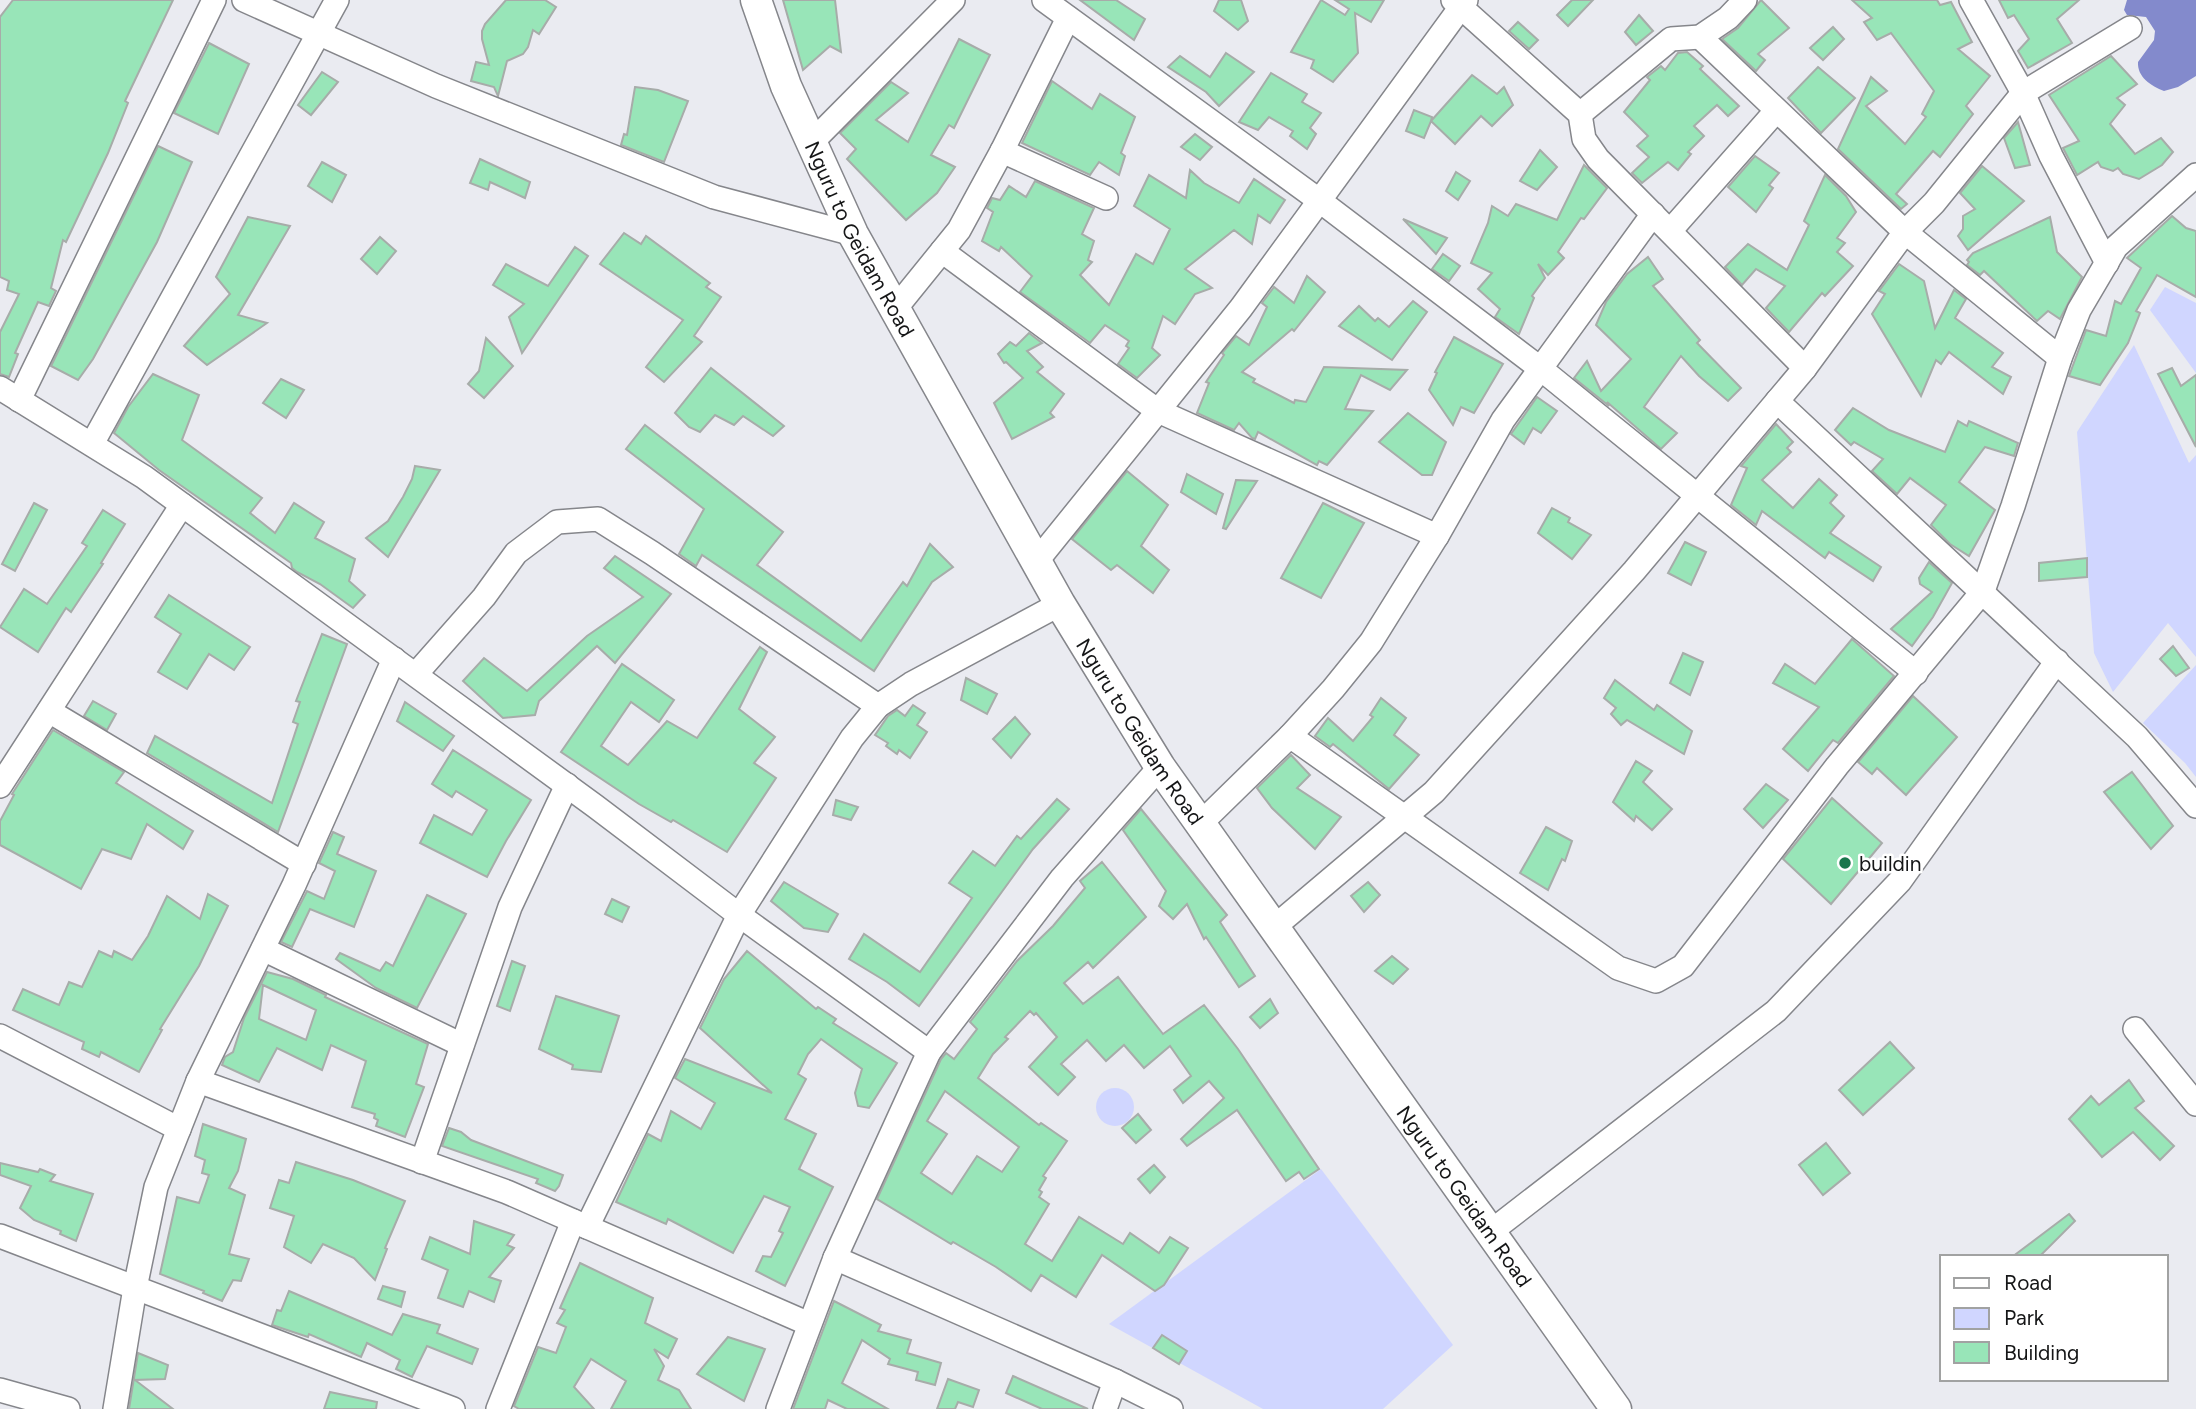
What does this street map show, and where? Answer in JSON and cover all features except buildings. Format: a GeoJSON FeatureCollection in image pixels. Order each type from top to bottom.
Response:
{"type":"FeatureCollection","features":[{"type":"Feature","properties":{"kind":"main road","name":"Nguru to Geidam Road"},"geometry":{"type":"LineString","coordinates":[[757,0],[786,86],[853,234],[1060,604],[1160,767],[1616,1409]]}},
{"type":"Feature","properties":{"kind":"street"},"geometry":{"type":"LineString","coordinates":[[214,0],[10,394],[144,477],[566,785],[738,915],[929,1052]]}},
{"type":"Feature","properties":{"kind":"street"},"geometry":{"type":"LineString","coordinates":[[244,0],[436,86],[714,197],[853,234]]}},
{"type":"Feature","properties":{"kind":"street"},"geometry":{"type":"LineString","coordinates":[[92,444],[337,0]]}},
{"type":"Feature","properties":{"kind":"street"},"geometry":{"type":"LineString","coordinates":[[812,142],[953,0]]}},
{"type":"Feature","properties":{"kind":"street"},"geometry":{"type":"LineString","coordinates":[[1044,0],[1320,201],[1541,369],[1916,673]]}},
{"type":"Feature","properties":{"kind":"street"},"geometry":{"type":"LineString","coordinates":[[1580,114],[1671,39],[1700,37],[1728,18],[1745,0]]}},
{"type":"Feature","properties":{"kind":"street"},"geometry":{"type":"LineString","coordinates":[[1971,0],[2023,93],[2051,156],[2106,263]]}},
{"type":"Feature","properties":{"kind":"street"},"geometry":{"type":"LineString","coordinates":[[1036,562],[1241,308],[1460,2],[1580,114],[1584,139],[1598,159],[1805,368]]}},
{"type":"Feature","properties":{"kind":"street"},"geometry":{"type":"LineString","coordinates":[[895,309],[959,230],[1002,151],[1068,18]]}},
{"type":"Feature","properties":{"kind":"street"},"geometry":{"type":"LineString","coordinates":[[1273,928],[1443,782],[1633,571],[1805,368],[1905,232],[1934,203],[2023,93],[2130,28]]}},
{"type":"Feature","properties":{"kind":"street"},"geometry":{"type":"LineString","coordinates":[[1700,37],[1905,232],[2060,358]]}},
{"type":"Feature","properties":{"kind":"street"},"geometry":{"type":"LineString","coordinates":[[1670,231],[1776,111]]}},
{"type":"Feature","properties":{"kind":"street"},"geometry":{"type":"LineString","coordinates":[[1002,151],[1106,198]]}},
{"type":"Feature","properties":{"kind":"street"},"geometry":{"type":"LineString","coordinates":[[1290,736],[1618,968],[1656,981],[1683,966],[1837,766],[1983,591],[2060,358],[2079,310],[2116,247],[2196,175]]}},
{"type":"Feature","properties":{"kind":"street"},"geometry":{"type":"LineString","coordinates":[[1200,824],[1290,736],[1371,642],[1437,536],[1503,420],[1653,214]]}},
{"type":"Feature","properties":{"kind":"street"},"geometry":{"type":"LineString","coordinates":[[942,251],[1158,411],[1437,536]]}},
{"type":"Feature","properties":{"kind":"street"},"geometry":{"type":"LineString","coordinates":[[1777,401],[2137,737],[2196,806]]}},
{"type":"Feature","properties":{"kind":"street"},"geometry":{"type":"LineString","coordinates":[[0,786],[182,505]]}},
{"type":"Feature","properties":{"kind":"street"},"geometry":{"type":"LineString","coordinates":[[415,674],[484,597],[516,553],[557,522],[598,519],[653,553],[878,706]]}},
{"type":"Feature","properties":{"kind":"street"},"geometry":{"type":"LineString","coordinates":[[498,1409],[580,1224],[738,915],[852,738],[878,706],[911,684],[1060,604]]}},
{"type":"Feature","properties":{"kind":"street"},"geometry":{"type":"LineString","coordinates":[[114,1409],[156,1187],[198,1081],[304,864],[394,659]]}},
{"type":"Feature","properties":{"kind":"street"},"geometry":{"type":"LineString","coordinates":[[1489,1233],[1776,1011],[1900,881],[2057,661]]}},
{"type":"Feature","properties":{"kind":"street"},"geometry":{"type":"LineString","coordinates":[[49,711],[304,864]]}},
{"type":"Feature","properties":{"kind":"street"},"geometry":{"type":"LineString","coordinates":[[778,1409],[835,1258],[929,1052],[1062,878],[1160,767]]}},
{"type":"Feature","properties":{"kind":"street"},"geometry":{"type":"LineString","coordinates":[[422,1162],[510,907],[566,785]]}},
{"type":"Feature","properties":{"kind":"street"},"geometry":{"type":"LineString","coordinates":[[263,949],[462,1045]]}},
{"type":"Feature","properties":{"kind":"street"},"geometry":{"type":"LineString","coordinates":[[2134,1029],[2196,1104]]}},
{"type":"Feature","properties":{"kind":"street"},"geometry":{"type":"LineString","coordinates":[[0,1037],[179,1129]]}},
{"type":"Feature","properties":{"kind":"street"},"geometry":{"type":"LineString","coordinates":[[198,1081],[507,1192],[809,1324]]}},
{"type":"Feature","properties":{"kind":"street"},"geometry":{"type":"LineString","coordinates":[[0,1237],[453,1409]]}},
{"type":"Feature","properties":{"kind":"street"},"geometry":{"type":"LineString","coordinates":[[835,1258],[1115,1381],[1171,1409]]}},
{"type":"Feature","properties":{"kind":"street"},"geometry":{"type":"LineString","coordinates":[[1105,1409],[1115,1381]]}},
{"type":"Feature","properties":{"kind":"street"},"geometry":{"type":"LineString","coordinates":[[0,1390],[68,1409]]}},
{"type":"Feature","properties":{"kind":"green space"},"geometry":{"type":"Polygon","coordinates":[[[2165,287],[2196,303],[2196,373],[2150,310],[2165,287]]]}},
{"type":"Feature","properties":{"kind":"green space"},"geometry":{"type":"Polygon","coordinates":[[[2134,345],[2189,463],[2196,455],[2196,657],[2168,623],[2113,692],[2094,653],[2077,432],[2134,345]]]}},
{"type":"Feature","properties":{"kind":"green space"},"geometry":{"type":"Polygon","coordinates":[[[2196,665],[2196,777],[2143,723],[2196,665]]]}},
{"type":"Feature","properties":{"kind":"green space"},"geometry":{"type":"Polygon","coordinates":[[[1115,1088],[1128,1094],[1134,1107],[1128,1120],[1115,1126],[1102,1120],[1096,1107],[1102,1094],[1115,1088]]]}},
{"type":"Feature","properties":{"kind":"green space"},"geometry":{"type":"Polygon","coordinates":[[[1321,1169],[1453,1345],[1383,1409],[1263,1409],[1109,1324],[1321,1169]]]}},
{"type":"Feature","properties":{"kind":"water"},"geometry":{"type":"Polygon","coordinates":[[[2127,0],[2196,0],[2196,76],[2178,87],[2164,91],[2146,80],[2140,72],[2138,62],[2154,40],[2155,31],[2146,17],[2127,15],[2124,10],[2127,0]]]}},
{"type":"Feature","properties":{"kind":"place","name":"buildin"},"geometry":{"type":"Point","coordinates":[1845,863]}}]}
